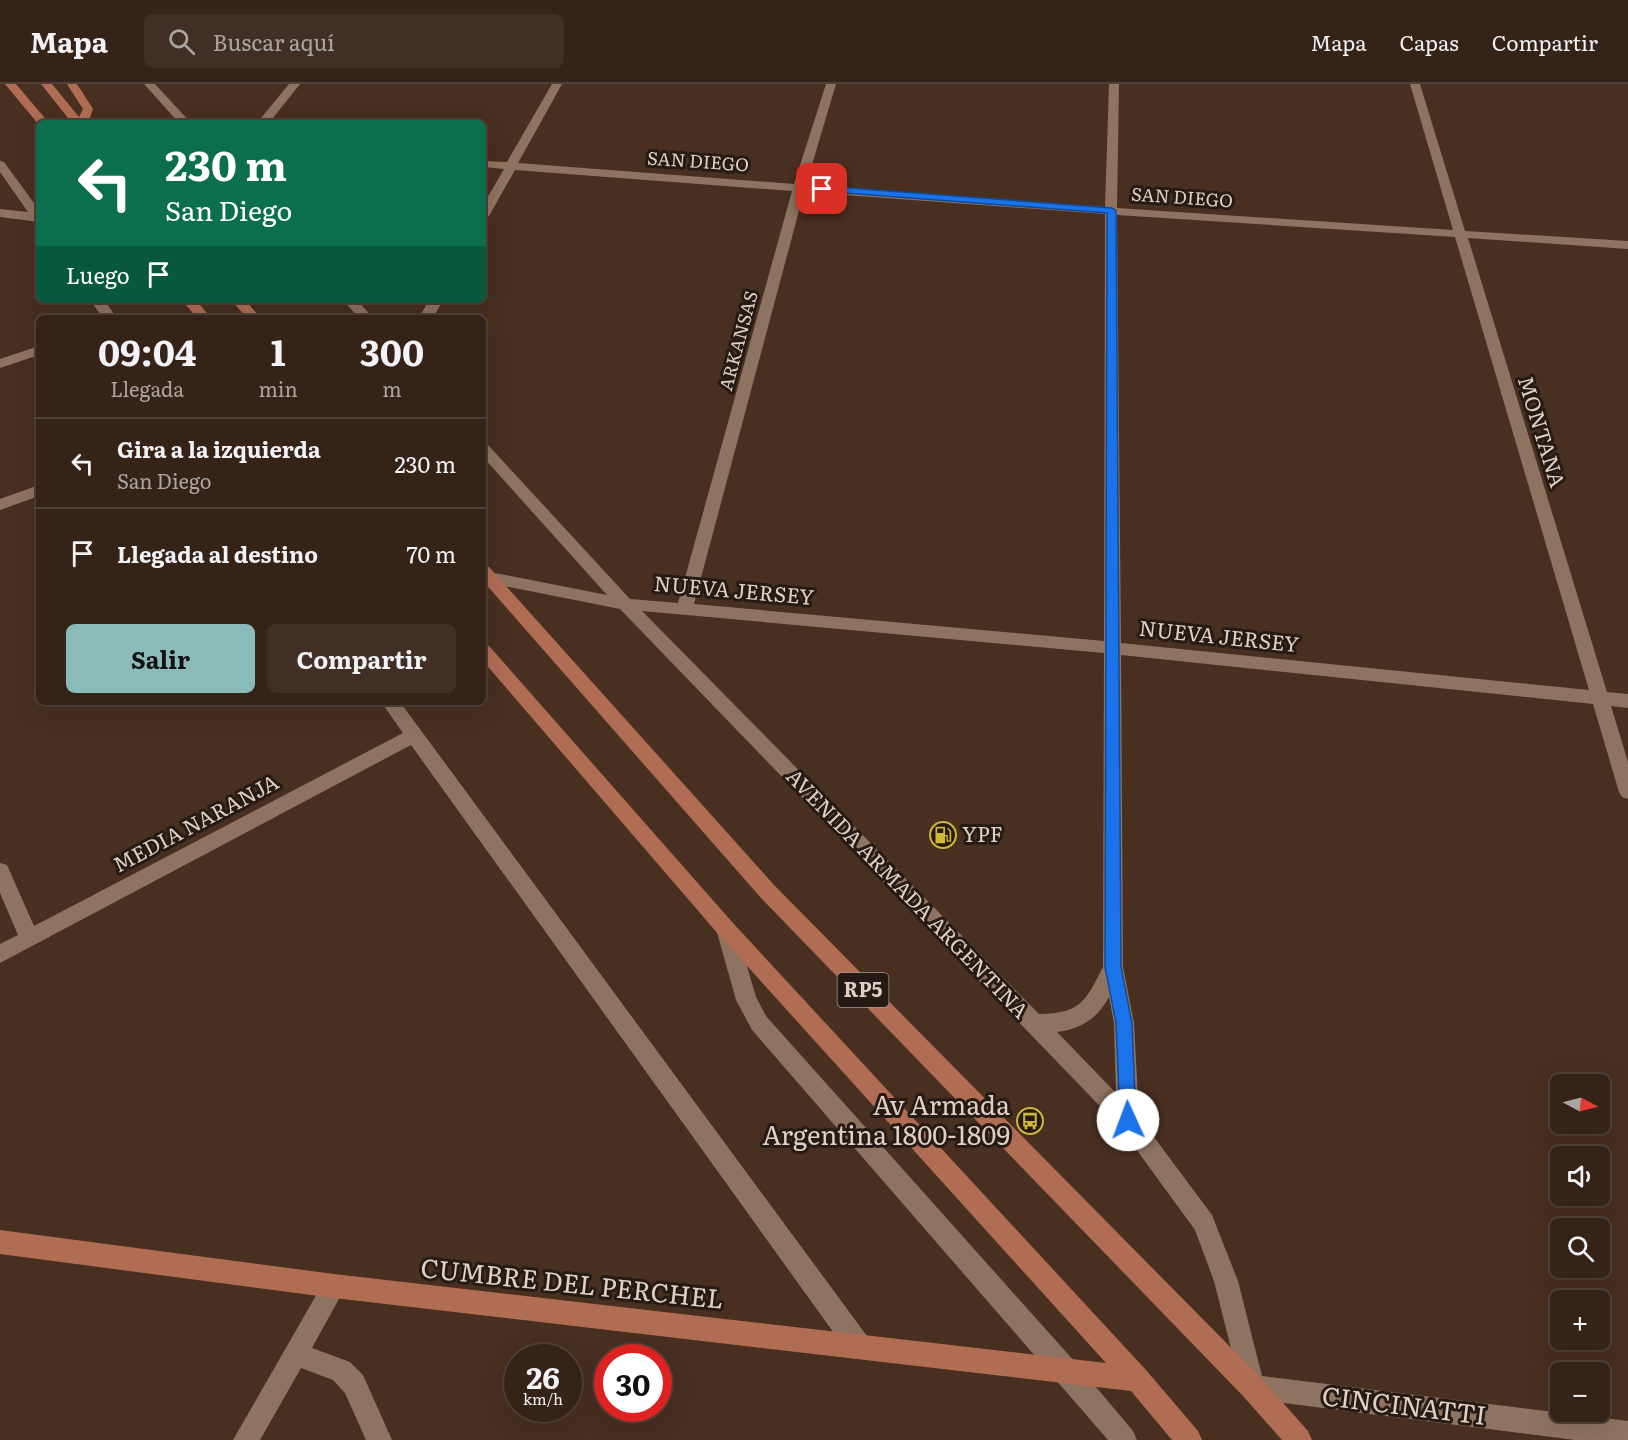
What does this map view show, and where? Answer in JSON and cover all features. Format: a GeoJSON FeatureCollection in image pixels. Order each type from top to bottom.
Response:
{"type":"FeatureCollection","features":[{"type":"Feature","properties":{"kind":"main road"},"geometry":{"type":"LineString","coordinates":[[10,84],[40,120]]}},
{"type":"Feature","properties":{"kind":"main road"},"geometry":{"type":"LineString","coordinates":[[46,84],[77,120]]}},
{"type":"Feature","properties":{"kind":"main road"},"geometry":{"type":"LineString","coordinates":[[72,84],[88,109],[82,120]]}},
{"type":"Feature","properties":{"kind":"main road"},"geometry":{"type":"LineString","coordinates":[[192,303],[202,315]]}},
{"type":"Feature","properties":{"kind":"main road"},"geometry":{"type":"LineString","coordinates":[[241,303],[251,315]]}},
{"type":"Feature","properties":{"kind":"main road","name":"AVENIDA ARMADA ARGENTINA"},"geometry":{"type":"LineString","coordinates":[[487,574],[768,892],[1252,1387],[1299,1440]]}},
{"type":"Feature","properties":{"kind":"main road","name":"RP5"},"geometry":{"type":"LineString","coordinates":[[486,653],[726,929],[1137,1379],[1189,1440]]}},
{"type":"Feature","properties":{"kind":"main road","name":"CUMBRE DEL PERCHEL"},"geometry":{"type":"LineString","coordinates":[[0,1242],[334,1286],[1137,1379]]}},
{"type":"Feature","properties":{"kind":"street"},"geometry":{"type":"LineString","coordinates":[[149,84],[182,120]]}},
{"type":"Feature","properties":{"kind":"street"},"geometry":{"type":"LineString","coordinates":[[265,120],[295,84]]}},
{"type":"Feature","properties":{"kind":"street"},"geometry":{"type":"LineString","coordinates":[[486,211],[557,84]]}},
{"type":"Feature","properties":{"kind":"street","name":"ARKANSAS"},"geometry":{"type":"LineString","coordinates":[[685,608],[800,188],[831,84]]}},
{"type":"Feature","properties":{"kind":"street"},"geometry":{"type":"LineString","coordinates":[[1114,84],[1112,211],[1113,967],[1124,1023],[1128,1120]]}},
{"type":"Feature","properties":{"kind":"street","name":"MONTANA"},"geometry":{"type":"LineString","coordinates":[[1415,84],[1628,792]]}},
{"type":"Feature","properties":{"kind":"street"},"geometry":{"type":"LineString","coordinates":[[0,164],[36,212]]}},
{"type":"Feature","properties":{"kind":"street","name":"SAN DIEGO"},"geometry":{"type":"LineString","coordinates":[[486,164],[1112,211],[1628,245]]}},
{"type":"Feature","properties":{"kind":"street"},"geometry":{"type":"LineString","coordinates":[[0,213],[36,216]]}},
{"type":"Feature","properties":{"kind":"street"},"geometry":{"type":"LineString","coordinates":[[353,303],[363,315]]}},
{"type":"Feature","properties":{"kind":"street"},"geometry":{"type":"LineString","coordinates":[[0,364],[36,351]]}},
{"type":"Feature","properties":{"kind":"street","name":"AVENIDA ARMADA ARGENTINA"},"geometry":{"type":"LineString","coordinates":[[486,451],[625,604],[1128,1120],[1204,1223],[1226,1281],[1252,1387]]}},
{"type":"Feature","properties":{"kind":"street"},"geometry":{"type":"LineString","coordinates":[[0,505],[36,491]]}},
{"type":"Feature","properties":{"kind":"street","name":"NUEVA JERSEY"},"geometry":{"type":"LineString","coordinates":[[487,574],[625,604],[1112,648],[1628,701]]}},
{"type":"Feature","properties":{"kind":"street"},"geometry":{"type":"LineString","coordinates":[[392,705],[858,1345]]}},
{"type":"Feature","properties":{"kind":"street","name":"MEDIA NARANJA"},"geometry":{"type":"LineString","coordinates":[[0,954],[414,735]]}},
{"type":"Feature","properties":{"kind":"street"},"geometry":{"type":"LineString","coordinates":[[0,871],[29,938]]}},
{"type":"Feature","properties":{"kind":"street"},"geometry":{"type":"LineString","coordinates":[[726,929],[746,1000],[759,1023],[1066,1371],[1124,1440]]}},
{"type":"Feature","properties":{"kind":"street"},"geometry":{"type":"LineString","coordinates":[[1034,1024],[1061,1024],[1082,1017],[1094,1006],[1113,967]]}},
{"type":"Feature","properties":{"kind":"street"},"geometry":{"type":"LineString","coordinates":[[246,1440],[334,1286]]}},
{"type":"Feature","properties":{"kind":"street"},"geometry":{"type":"LineString","coordinates":[[296,1354],[341,1371],[354,1384],[380,1440]]}},
{"type":"Feature","properties":{"kind":"street","name":"CINCINATTI"},"geometry":{"type":"LineString","coordinates":[[1252,1387],[1628,1434]]}},
{"type":"Feature","properties":{"kind":"place","name":"YPF"},"geometry":{"type":"Point","coordinates":[943,835]}},
{"type":"Feature","properties":{"kind":"place","name":"Av Armada Argentina 1800-1809"},"geometry":{"type":"Point","coordinates":[1030,1121]}},
{"type":"Feature","properties":{"kind":"route"},"geometry":{"type":"LineString","coordinates":[[822,189],[1112,211],[1113,967],[1124,1023],[1128,1120]]}}]}
